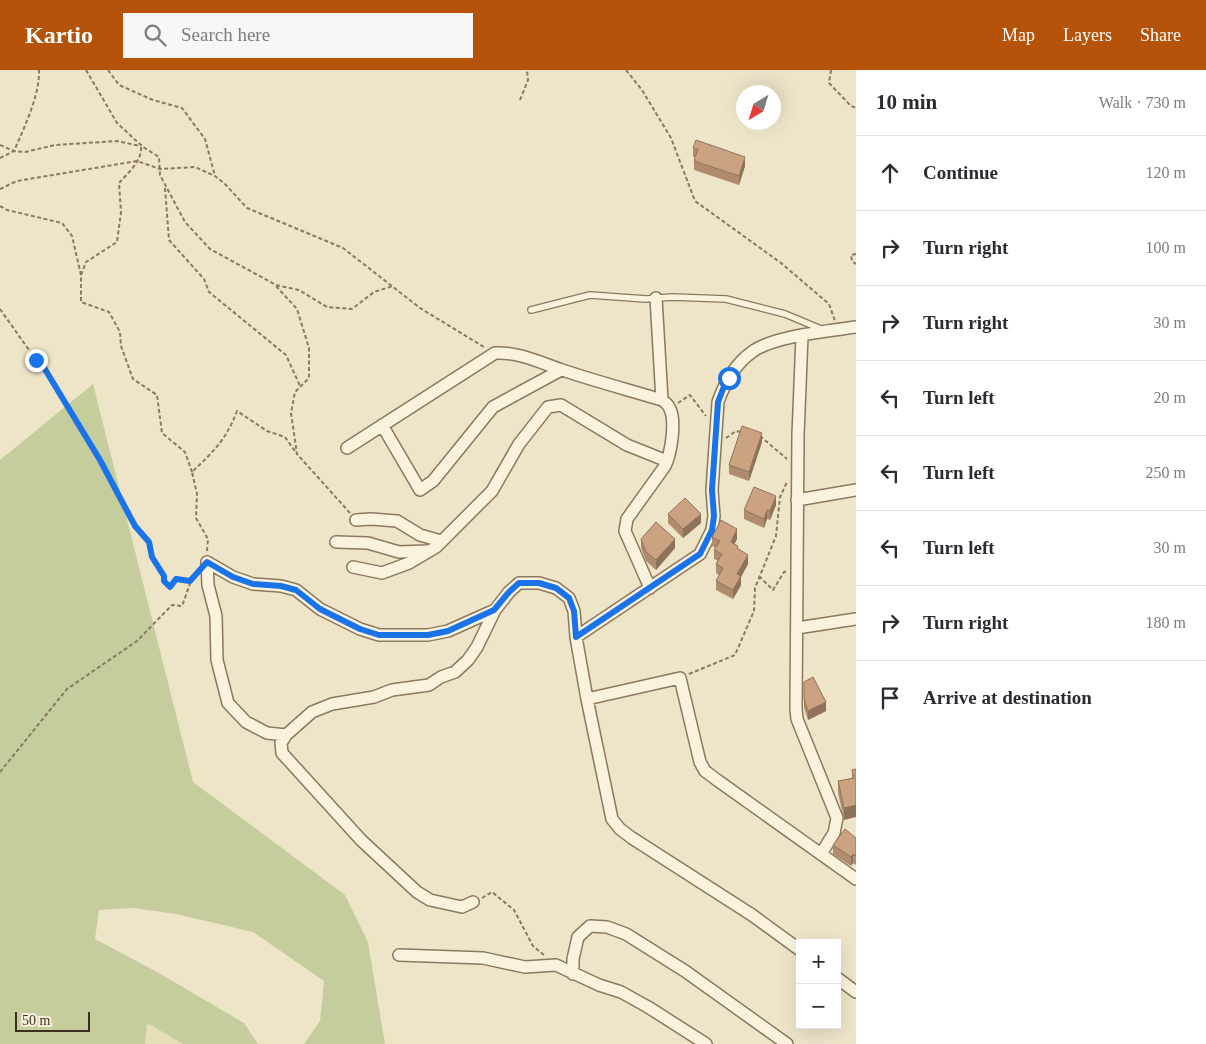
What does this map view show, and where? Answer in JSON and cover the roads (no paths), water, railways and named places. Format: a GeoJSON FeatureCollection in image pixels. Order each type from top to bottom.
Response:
{"type":"FeatureCollection","features":[{"type":"Feature","properties":{"kind":"street"},"geometry":{"type":"LineString","coordinates":[[656,298],[662,400]]}},
{"type":"Feature","properties":{"kind":"street"},"geometry":{"type":"LineString","coordinates":[[576,637],[700,554],[712,530],[714,516],[712,490],[718,402],[723,389],[740,362],[754,350],[784,338],[856,327],[856,333]]}},
{"type":"Feature","properties":{"kind":"street"},"geometry":{"type":"LineString","coordinates":[[802,336],[797,500],[797,720],[837,818],[834,833],[821,854]]}},
{"type":"Feature","properties":{"kind":"street"},"geometry":{"type":"LineString","coordinates":[[347,448],[495,353],[507,352],[520,355],[561,370],[662,400],[670,409],[673,423],[670,456],[627,519],[625,532],[650,588]]}},
{"type":"Feature","properties":{"kind":"street"},"geometry":{"type":"LineString","coordinates":[[382,425],[420,490],[433,481],[493,407],[561,370]]}},
{"type":"Feature","properties":{"kind":"street"},"geometry":{"type":"LineString","coordinates":[[353,567],[382,573],[408,563],[441,542],[492,491],[519,444],[548,407],[560,405],[627,445],[668,461]]}},
{"type":"Feature","properties":{"kind":"street"},"geometry":{"type":"LineString","coordinates":[[797,500],[856,490]]}},
{"type":"Feature","properties":{"kind":"street"},"geometry":{"type":"LineString","coordinates":[[356,520],[397,521],[420,535],[441,542]]}},
{"type":"Feature","properties":{"kind":"street"},"geometry":{"type":"LineString","coordinates":[[336,542],[368,543],[399,552],[428,551]]}},
{"type":"Feature","properties":{"kind":"street"},"geometry":{"type":"LineString","coordinates":[[286,735],[267,733],[246,722],[228,703],[217,660],[216,616],[208,585],[207,562],[233,577],[253,584],[281,586],[296,590],[320,609],[360,629],[379,635],[428,635],[448,631],[494,610]]}},
{"type":"Feature","properties":{"kind":"street"},"geometry":{"type":"LineString","coordinates":[[473,902],[462,906],[430,900],[417,892],[362,840],[282,753],[281,743],[286,735],[312,712],[332,704],[374,697],[401,688],[429,685],[455,672],[468,660],[477,647],[494,610],[509,592],[519,583],[539,583],[556,588],[569,598],[574,611],[576,637],[587,699],[612,819],[620,829],[632,838],[752,915],[796,947]]}},
{"type":"Feature","properties":{"kind":"street"},"geometry":{"type":"LineString","coordinates":[[797,628],[856,618]]}},
{"type":"Feature","properties":{"kind":"street"},"geometry":{"type":"LineString","coordinates":[[587,699],[680,678],[700,762],[706,770],[717,780],[856,879]]}},
{"type":"Feature","properties":{"kind":"street"},"geometry":{"type":"LineString","coordinates":[[573,974],[573,959],[578,937],[590,926],[607,927],[626,934],[685,971],[788,1044]]}},
{"type":"Feature","properties":{"kind":"street"},"geometry":{"type":"LineString","coordinates":[[399,955],[483,958],[525,967],[556,965],[573,974],[621,992],[706,1044]]}},
{"type":"Feature","properties":{"kind":"street"},"geometry":{"type":"LineString","coordinates":[[841,981],[856,992]]}},
{"type":"Feature","properties":{"kind":"lane"},"geometry":{"type":"LineString","coordinates":[[531,310],[590,295],[646,299],[672,296],[726,299],[785,314],[833,331]]}}]}
